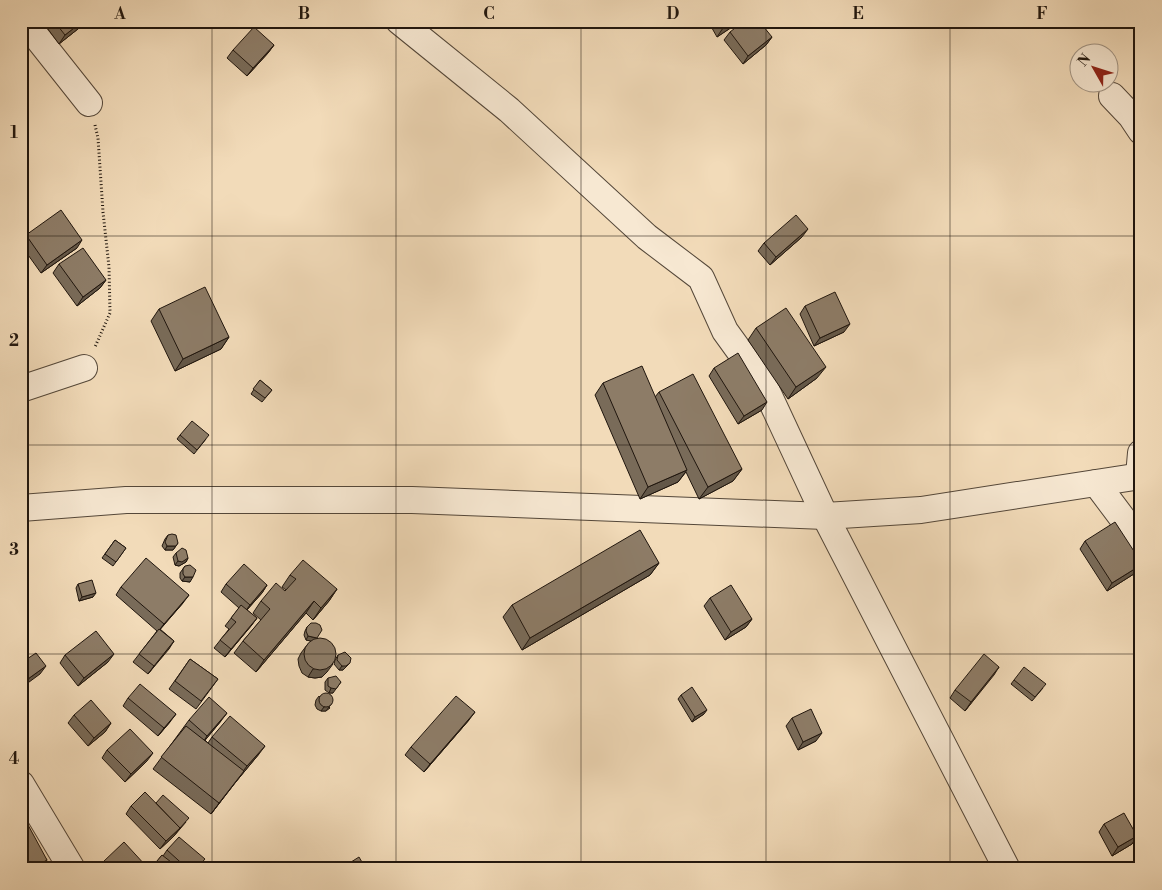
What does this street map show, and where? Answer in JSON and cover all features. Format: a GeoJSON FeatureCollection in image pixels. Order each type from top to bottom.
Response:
{"type":"FeatureCollection","features":[{"type":"Feature","properties":{"kind":"street"},"geometry":{"type":"LineString","coordinates":[[24,21],[89,103]]}},
{"type":"Feature","properties":{"kind":"street"},"geometry":{"type":"LineString","coordinates":[[399,21],[509,110],[647,236],[701,278],[725,331],[764,386],[825,516],[1007,869]]}},
{"type":"Feature","properties":{"kind":"street"},"geometry":{"type":"LineString","coordinates":[[1112,96],[1132,116],[1141,131]]}},
{"type":"Feature","properties":{"kind":"street"},"geometry":{"type":"LineString","coordinates":[[21,389],[84,368]]}},
{"type":"Feature","properties":{"kind":"street"},"geometry":{"type":"LineString","coordinates":[[21,508],[126,500],[412,500],[825,516],[921,510],[1096,483],[1140,468]]}},
{"type":"Feature","properties":{"kind":"street"},"geometry":{"type":"LineString","coordinates":[[1096,483],[1141,542]]}},
{"type":"Feature","properties":{"kind":"street"},"geometry":{"type":"LineString","coordinates":[[21,784],[72,869]]}},
{"type":"Feature","properties":{"kind":"path"},"geometry":{"type":"LineString","coordinates":[[84,368],[100,338],[110,313],[109,267],[98,138],[89,103]]}},
{"type":"Feature","properties":{"kind":"building"},"geometry":{"type":"Polygon","coordinates":[[[54,21],[83,21],[65,35],[54,21]]]}},
{"type":"Feature","properties":{"kind":"building"},"geometry":{"type":"Polygon","coordinates":[[[718,21],[734,21],[723,28],[718,21]]]}},
{"type":"Feature","properties":{"kind":"building"},"geometry":{"type":"Polygon","coordinates":[[[744,21],[759,21],[772,37],[748,56],[730,32],[744,21]]]}},
{"type":"Feature","properties":{"kind":"building"},"geometry":{"type":"Polygon","coordinates":[[[254,27],[274,45],[253,68],[233,50],[254,27]]]}},
{"type":"Feature","properties":{"kind":"building"},"geometry":{"type":"Polygon","coordinates":[[[61,210],[82,240],[47,265],[26,235],[61,210]]]}},
{"type":"Feature","properties":{"kind":"building"},"geometry":{"type":"Polygon","coordinates":[[[796,215],[808,229],[776,257],[764,243],[796,215]]]}},
{"type":"Feature","properties":{"kind":"building"},"geometry":{"type":"Polygon","coordinates":[[[83,248],[106,280],[83,297],[59,264],[83,248]]]}},
{"type":"Feature","properties":{"kind":"building"},"geometry":{"type":"Polygon","coordinates":[[[205,287],[229,337],[183,359],[159,309],[205,287]]]}},
{"type":"Feature","properties":{"kind":"building"},"geometry":{"type":"Polygon","coordinates":[[[835,292],[850,324],[820,338],[805,306],[835,292]]]}},
{"type":"Feature","properties":{"kind":"building"},"geometry":{"type":"Polygon","coordinates":[[[786,308],[826,367],[796,387],[756,328],[786,308]]]}},
{"type":"Feature","properties":{"kind":"building"},"geometry":{"type":"Polygon","coordinates":[[[738,353],[767,402],[744,416],[714,368],[738,353]]]}},
{"type":"Feature","properties":{"kind":"building"},"geometry":{"type":"Polygon","coordinates":[[[642,366],[687,470],[648,487],[603,383],[642,366]]]}},
{"type":"Feature","properties":{"kind":"building"},"geometry":{"type":"Polygon","coordinates":[[[693,374],[742,469],[708,487],[659,392],[693,374]]]}},
{"type":"Feature","properties":{"kind":"building"},"geometry":{"type":"Polygon","coordinates":[[[260,380],[272,390],[265,398],[253,389],[260,380]]]}},
{"type":"Feature","properties":{"kind":"building"},"geometry":{"type":"Polygon","coordinates":[[[192,421],[209,435],[197,450],[180,435],[192,421]]]}},
{"type":"Feature","properties":{"kind":"building"},"geometry":{"type":"Polygon","coordinates":[[[21,444],[24,464],[21,465],[21,444]]]}},
{"type":"Feature","properties":{"kind":"building"},"geometry":{"type":"Polygon","coordinates":[[[1115,522],[1141,562],[1141,565],[1112,583],[1085,541],[1115,522]]]}},
{"type":"Feature","properties":{"kind":"building"},"geometry":{"type":"Polygon","coordinates":[[[640,530],[659,563],[530,638],[512,605],[640,530]]]}},
{"type":"Feature","properties":{"kind":"building"},"geometry":{"type":"Polygon","coordinates":[[[168,535],[176,535],[178,543],[176,546],[167,546],[165,542],[168,535]]]}},
{"type":"Feature","properties":{"kind":"building"},"geometry":{"type":"Polygon","coordinates":[[[115,540],[126,548],[116,562],[105,554],[115,540]]]}},
{"type":"Feature","properties":{"kind":"building"},"geometry":{"type":"Polygon","coordinates":[[[182,548],[186,550],[188,558],[182,562],[178,561],[176,553],[182,548]]]}},
{"type":"Feature","properties":{"kind":"building"},"geometry":{"type":"Polygon","coordinates":[[[146,558],[189,595],[164,624],[121,587],[146,558]]]}},
{"type":"Feature","properties":{"kind":"building"},"geometry":{"type":"Polygon","coordinates":[[[303,560],[337,589],[321,608],[314,601],[264,660],[243,641],[270,609],[261,601],[276,583],[285,591],[296,579],[290,575],[303,560]]]}},
{"type":"Feature","properties":{"kind":"building"},"geometry":{"type":"Polygon","coordinates":[[[244,564],[267,585],[250,605],[226,584],[244,564]]]}},
{"type":"Feature","properties":{"kind":"building"},"geometry":{"type":"Polygon","coordinates":[[[190,565],[196,570],[193,577],[185,577],[183,569],[185,566],[190,565]]]}},
{"type":"Feature","properties":{"kind":"building"},"geometry":{"type":"Polygon","coordinates":[[[92,580],[96,593],[82,597],[78,584],[92,580]]]}},
{"type":"Feature","properties":{"kind":"building"},"geometry":{"type":"Polygon","coordinates":[[[731,585],[752,619],[731,632],[710,598],[731,585]]]}},
{"type":"Feature","properties":{"kind":"building"},"geometry":{"type":"Polygon","coordinates":[[[241,605],[257,618],[231,649],[220,640],[236,622],[231,618],[241,605]]]}},
{"type":"Feature","properties":{"kind":"building"},"geometry":{"type":"Polygon","coordinates":[[[311,623],[320,625],[322,630],[317,638],[308,636],[306,631],[311,623]]]}},
{"type":"Feature","properties":{"kind":"building"},"geometry":{"type":"Polygon","coordinates":[[[159,629],[174,641],[154,666],[139,654],[159,629]]]}},
{"type":"Feature","properties":{"kind":"building"},"geometry":{"type":"Polygon","coordinates":[[[96,631],[114,654],[84,678],[65,655],[96,631]]]}},
{"type":"Feature","properties":{"kind":"building"},"geometry":{"type":"Polygon","coordinates":[[[320,638],[326,639],[331,643],[335,648],[335,660],[331,665],[326,669],[320,670],[314,669],[309,665],[305,660],[304,654],[305,648],[309,643],[314,639],[320,638]]]}},
{"type":"Feature","properties":{"kind":"building"},"geometry":{"type":"Polygon","coordinates":[[[345,652],[351,658],[350,663],[342,666],[337,660],[338,655],[345,652]]]}},
{"type":"Feature","properties":{"kind":"building"},"geometry":{"type":"Polygon","coordinates":[[[36,653],[46,666],[21,684],[21,663],[36,653]]]}},
{"type":"Feature","properties":{"kind":"building"},"geometry":{"type":"Polygon","coordinates":[[[984,654],[999,667],[971,702],[955,690],[984,654]]]}},
{"type":"Feature","properties":{"kind":"building"},"geometry":{"type":"Polygon","coordinates":[[[190,659],[218,679],[201,701],[175,681],[190,659]]]}},
{"type":"Feature","properties":{"kind":"building"},"geometry":{"type":"Polygon","coordinates":[[[1024,667],[1046,684],[1035,697],[1014,680],[1024,667]]]}},
{"type":"Feature","properties":{"kind":"building"},"geometry":{"type":"Polygon","coordinates":[[[336,676],[341,682],[336,689],[331,688],[328,686],[328,678],[336,676]]]}},
{"type":"Feature","properties":{"kind":"building"},"geometry":{"type":"Polygon","coordinates":[[[140,684],[176,714],[164,728],[128,698],[140,684]]]}},
{"type":"Feature","properties":{"kind":"building"},"geometry":{"type":"Polygon","coordinates":[[[692,687],[707,710],[695,717],[681,695],[692,687]]]}},
{"type":"Feature","properties":{"kind":"building"},"geometry":{"type":"Polygon","coordinates":[[[323,693],[329,693],[333,700],[329,707],[323,707],[319,703],[319,697],[323,693]]]}},
{"type":"Feature","properties":{"kind":"building"},"geometry":{"type":"Polygon","coordinates":[[[456,696],[475,712],[430,764],[411,747],[456,696]]]}},
{"type":"Feature","properties":{"kind":"building"},"geometry":{"type":"Polygon","coordinates":[[[209,697],[227,713],[207,736],[189,720],[209,697]]]}},
{"type":"Feature","properties":{"kind":"building"},"geometry":{"type":"Polygon","coordinates":[[[91,700],[111,723],[94,738],[74,715],[91,700]]]}},
{"type":"Feature","properties":{"kind":"building"},"geometry":{"type":"Polygon","coordinates":[[[811,709],[822,733],[803,742],[792,718],[811,709]]]}},
{"type":"Feature","properties":{"kind":"building"},"geometry":{"type":"Polygon","coordinates":[[[230,716],[265,746],[247,766],[212,737],[230,716]]]}},
{"type":"Feature","properties":{"kind":"building"},"geometry":{"type":"Polygon","coordinates":[[[186,726],[244,771],[219,803],[161,757],[186,726]]]}},
{"type":"Feature","properties":{"kind":"building"},"geometry":{"type":"Polygon","coordinates":[[[130,729],[153,753],[131,774],[107,750],[130,729]]]}},
{"type":"Feature","properties":{"kind":"building"},"geometry":{"type":"Polygon","coordinates":[[[145,792],[180,828],[166,841],[131,806],[145,792]]]}},
{"type":"Feature","properties":{"kind":"building"},"geometry":{"type":"Polygon","coordinates":[[[163,795],[189,818],[180,828],[156,803],[163,795]]]}},
{"type":"Feature","properties":{"kind":"building"},"geometry":{"type":"Polygon","coordinates":[[[1124,813],[1137,836],[1118,847],[1104,824],[1124,813]]]}},
{"type":"Feature","properties":{"kind":"building"},"geometry":{"type":"Polygon","coordinates":[[[27,823],[47,860],[31,869],[29,869],[21,855],[21,826],[27,823]]]}},
{"type":"Feature","properties":{"kind":"building"},"geometry":{"type":"Polygon","coordinates":[[[179,837],[205,859],[196,869],[188,869],[167,850],[179,837]]]}},
{"type":"Feature","properties":{"kind":"building"},"geometry":{"type":"Polygon","coordinates":[[[124,842],[146,866],[143,869],[109,869],[103,862],[124,842]]]}},
{"type":"Feature","properties":{"kind":"building"},"geometry":{"type":"Polygon","coordinates":[[[162,855],[180,869],[152,869],[162,855]]]}},
{"type":"Feature","properties":{"kind":"building"},"geometry":{"type":"Polygon","coordinates":[[[359,857],[366,869],[340,869],[359,857]]]}},
{"type":"Feature","properties":{"kind":"building"},"geometry":{"type":"Polygon","coordinates":[[[886,864],[888,869],[876,869],[886,864]]]}}]}
